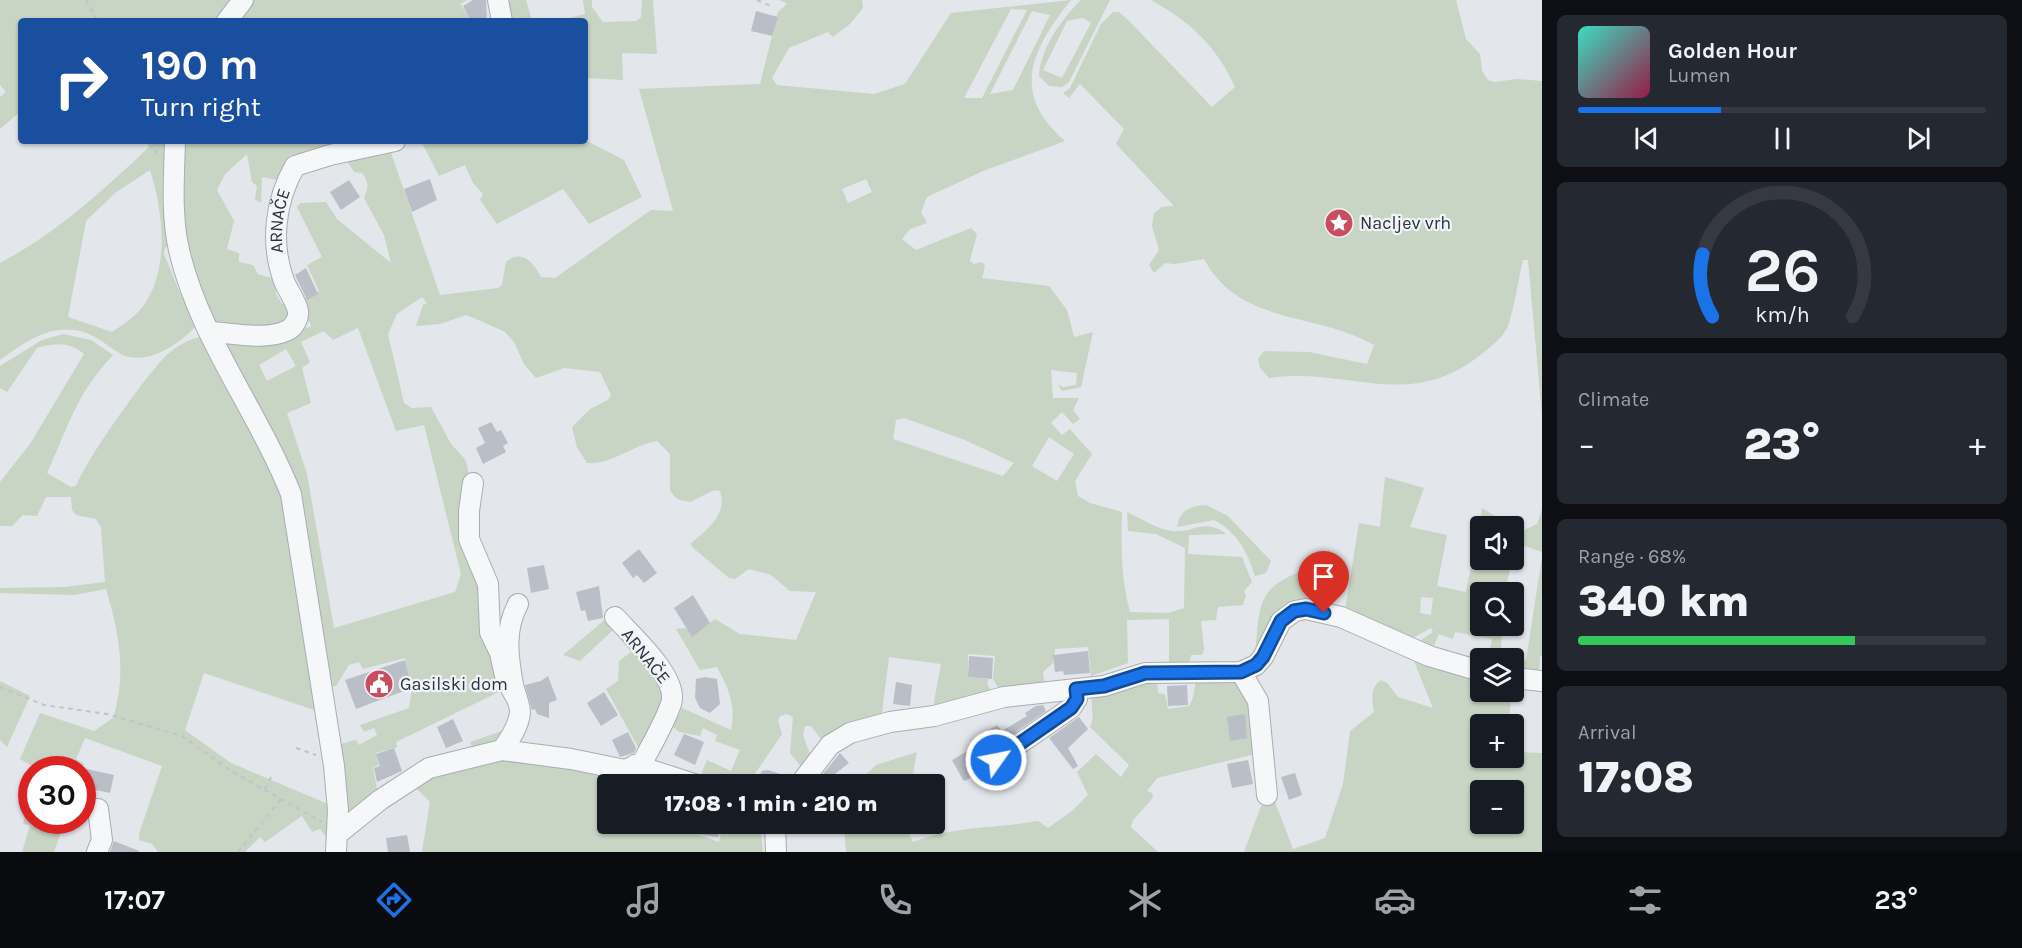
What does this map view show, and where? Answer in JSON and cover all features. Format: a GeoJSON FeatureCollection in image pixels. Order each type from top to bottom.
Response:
{"type":"FeatureCollection","features":[{"type":"Feature","properties":{"kind":"street"},"geometry":{"type":"LineString","coordinates":[[229,18],[243,0]]}},
{"type":"Feature","properties":{"kind":"street"},"geometry":{"type":"LineString","coordinates":[[498,0],[501,18]]}},
{"type":"Feature","properties":{"kind":"street"},"geometry":{"type":"LineString","coordinates":[[175,144],[174,223],[189,284],[210,332],[276,455],[291,494],[334,766],[337,842]]}},
{"type":"Feature","properties":{"kind":"street","name":"ARNAČE"},"geometry":{"type":"LineString","coordinates":[[210,332],[270,335],[289,330],[297,321],[298,312],[284,279],[277,254],[276,225],[283,186],[295,166],[330,155],[381,144]]}},
{"type":"Feature","properties":{"kind":"street"},"geometry":{"type":"LineString","coordinates":[[473,483],[469,539],[488,584],[490,632],[500,653],[506,680],[517,699]]}},
{"type":"Feature","properties":{"kind":"street"},"geometry":{"type":"LineString","coordinates":[[502,750],[513,736],[520,712],[507,637],[510,618],[518,604]]}},
{"type":"Feature","properties":{"kind":"street"},"geometry":{"type":"LineString","coordinates":[[808,774],[830,745],[850,733],[923,716],[934,716],[1004,697],[1104,686],[1145,673],[1241,672],[1256,665],[1263,657],[1281,621],[1294,611],[1306,609],[1341,617],[1429,656],[1470,668]]}},
{"type":"Feature","properties":{"kind":"street","name":"ARNAČE"},"geometry":{"type":"LineString","coordinates":[[615,617],[649,653],[673,688],[672,702],[642,763],[636,765]]}},
{"type":"Feature","properties":{"kind":"street"},"geometry":{"type":"LineString","coordinates":[[1241,672],[1258,701],[1267,795]]}},
{"type":"Feature","properties":{"kind":"street"},"geometry":{"type":"LineString","coordinates":[[1524,679],[1542,681]]}},
{"type":"Feature","properties":{"kind":"street"},"geometry":{"type":"LineString","coordinates":[[996,760],[1071,708],[1077,699],[1076,689]]}},
{"type":"Feature","properties":{"kind":"street"},"geometry":{"type":"LineString","coordinates":[[337,842],[380,800],[429,768],[502,750],[571,759],[625,770],[636,765],[663,774]]}},
{"type":"Feature","properties":{"kind":"street"},"geometry":{"type":"LineString","coordinates":[[97,852],[102,840],[98,809]]}},
{"type":"Feature","properties":{"kind":"street"},"geometry":{"type":"LineString","coordinates":[[775,834],[776,852]]}},
{"type":"Feature","properties":{"kind":"path"},"geometry":{"type":"LineString","coordinates":[[86,0],[96,18]]}},
{"type":"Feature","properties":{"kind":"path"},"geometry":{"type":"LineString","coordinates":[[757,0],[771,6]]}},
{"type":"Feature","properties":{"kind":"path"},"geometry":{"type":"LineString","coordinates":[[0,687],[44,705],[107,714],[182,736],[231,771],[281,799],[337,842]]}},
{"type":"Feature","properties":{"kind":"path"},"geometry":{"type":"LineString","coordinates":[[265,789],[271,777]]}},
{"type":"Feature","properties":{"kind":"path"},"geometry":{"type":"LineString","coordinates":[[238,852],[281,799]]}},
{"type":"Feature","properties":{"kind":"green space"},"geometry":{"type":"Polygon","coordinates":[[[0,0],[234,0],[220,18],[18,18],[18,114],[0,129],[0,97],[6,92],[0,85],[0,0]]]}},
{"type":"Feature","properties":{"kind":"green space"},"geometry":{"type":"Polygon","coordinates":[[[249,0],[467,0],[460,4],[470,18],[235,18],[249,0]]]}},
{"type":"Feature","properties":{"kind":"green space"},"geometry":{"type":"Polygon","coordinates":[[[507,0],[526,0],[531,18],[506,18],[507,0]]]}},
{"type":"Feature","properties":{"kind":"green space"},"geometry":{"type":"Polygon","coordinates":[[[583,0],[592,0],[592,7],[603,22],[636,21],[641,17],[642,0],[653,0],[657,54],[622,53],[623,80],[588,78],[588,18],[569,18],[585,14],[583,0]]]}},
{"type":"Feature","properties":{"kind":"green space"},"geometry":{"type":"Polygon","coordinates":[[[780,0],[862,0],[863,8],[850,24],[833,37],[828,32],[789,48],[772,78],[777,85],[874,94],[905,84],[951,13],[1071,0],[1045,37],[1032,72],[1032,89],[1037,106],[1048,123],[1065,141],[983,171],[927,197],[921,212],[927,223],[910,229],[902,239],[916,250],[971,228],[977,234],[970,261],[974,264],[982,262],[985,266],[982,278],[1049,286],[1067,310],[1074,337],[1093,332],[1081,387],[1062,391],[1058,384],[1063,387],[1076,385],[1077,373],[1051,370],[1053,398],[1079,398],[1073,410],[1080,419],[1073,424],[1062,412],[1051,423],[1062,435],[1070,429],[1092,454],[1075,481],[1078,496],[1090,503],[1122,512],[1122,563],[1130,612],[1168,613],[1184,608],[1185,548],[1156,534],[1128,531],[1127,512],[1166,530],[1179,531],[1205,526],[1218,529],[1226,534],[1189,535],[1188,554],[1242,557],[1252,582],[1244,591],[1246,595],[1243,605],[1218,607],[1216,620],[1201,621],[1204,650],[1202,655],[1191,655],[1190,661],[1184,662],[1184,668],[1169,669],[1169,619],[1127,620],[1128,663],[1091,676],[1088,647],[1055,649],[1053,663],[1043,672],[1044,682],[1047,684],[1003,695],[993,679],[995,656],[968,654],[968,677],[989,679],[987,682],[991,694],[932,713],[941,664],[889,657],[881,720],[831,738],[820,738],[811,726],[805,726],[803,735],[810,754],[803,769],[790,753],[793,717],[787,714],[780,716],[778,721],[782,734],[755,774],[701,774],[707,760],[731,771],[740,750],[715,741],[717,735],[703,728],[700,736],[679,732],[673,727],[682,708],[731,730],[733,713],[728,690],[717,667],[700,670],[676,629],[686,628],[692,636],[715,619],[740,634],[796,640],[816,592],[790,591],[771,575],[749,569],[735,579],[729,578],[692,547],[691,543],[710,526],[719,514],[722,499],[720,491],[714,490],[690,502],[677,499],[670,491],[670,454],[657,441],[605,461],[587,463],[577,447],[572,427],[590,409],[608,400],[611,395],[600,372],[564,368],[536,378],[524,364],[514,342],[505,332],[481,321],[466,315],[440,324],[416,326],[423,305],[427,303],[422,297],[397,314],[388,334],[404,403],[412,408],[431,407],[451,444],[465,459],[468,469],[470,553],[505,689],[396,742],[397,747],[376,753],[379,765],[373,767],[378,795],[347,821],[337,745],[356,740],[359,745],[377,735],[374,728],[364,732],[360,725],[409,708],[412,688],[405,658],[363,669],[359,662],[349,665],[336,686],[328,687],[303,535],[223,341],[311,327],[310,322],[302,316],[299,301],[319,291],[307,265],[322,257],[297,207],[301,203],[326,202],[337,219],[391,263],[384,235],[364,198],[367,188],[366,180],[362,173],[354,172],[343,154],[388,144],[440,295],[498,288],[502,285],[506,262],[517,256],[531,262],[541,277],[555,278],[651,210],[673,211],[639,89],[760,84],[778,12],[787,4],[780,0]],[[1011,9],[964,98],[982,98],[1027,10],[1011,9]],[[1032,11],[990,94],[1013,90],[1050,15],[1032,11]],[[866,179],[842,189],[848,203],[872,192],[866,179]],[[358,328],[333,340],[324,331],[301,342],[310,362],[302,368],[311,403],[287,413],[307,474],[334,628],[455,592],[461,574],[424,425],[396,431],[358,328]],[[286,349],[259,365],[267,381],[296,366],[286,349]],[[904,418],[896,420],[893,439],[1003,476],[1014,463],[965,440],[904,418]],[[1049,437],[1032,466],[1057,481],[1074,454],[1049,437]]]}},
{"type":"Feature","properties":{"kind":"green space"},"geometry":{"type":"Polygon","coordinates":[[[1081,0],[1110,0],[1069,82],[1062,87],[1049,86],[1039,76],[1044,55],[1059,25],[1081,0]],[[1083,18],[1067,21],[1043,70],[1062,78],[1091,23],[1083,18]]]}},
{"type":"Feature","properties":{"kind":"green space"},"geometry":{"type":"Polygon","coordinates":[[[1151,0],[1456,0],[1466,39],[1480,54],[1482,71],[1488,80],[1494,82],[1517,79],[1542,81],[1542,415],[1528,260],[1523,260],[1508,326],[1495,342],[1453,373],[1427,381],[1401,384],[1376,384],[1325,377],[1269,378],[1260,368],[1258,359],[1264,351],[1309,352],[1367,364],[1374,345],[1351,334],[1258,307],[1237,296],[1219,281],[1204,259],[1175,264],[1165,263],[1154,273],[1149,265],[1159,250],[1152,226],[1154,213],[1162,207],[1174,206],[1116,144],[1124,129],[1080,84],[1069,98],[1063,93],[1070,88],[1101,24],[1113,12],[1119,12],[1129,21],[1212,107],[1235,87],[1228,72],[1200,36],[1178,17],[1151,0]]]}},
{"type":"Feature","properties":{"kind":"green space"},"geometry":{"type":"Polygon","coordinates":[[[588,142],[624,160],[642,197],[589,224],[563,189],[497,224],[480,200],[483,194],[473,183],[465,165],[439,176],[423,144],[588,144],[588,142]]]}},
{"type":"Feature","properties":{"kind":"green space"},"geometry":{"type":"Polygon","coordinates":[[[148,144],[169,144],[172,243],[165,248],[164,254],[182,298],[190,297],[199,322],[174,345],[140,358],[119,353],[87,333],[64,329],[35,338],[0,360],[0,263],[40,239],[97,195],[149,147],[148,144]],[[150,170],[115,193],[86,221],[68,317],[112,332],[134,316],[144,305],[158,274],[161,257],[161,221],[150,170]]]}},
{"type":"Feature","properties":{"kind":"green space"},"geometry":{"type":"Polygon","coordinates":[[[182,144],[357,144],[289,156],[277,180],[262,177],[261,203],[255,199],[257,186],[252,182],[247,154],[225,174],[217,190],[234,221],[227,249],[239,253],[239,262],[253,265],[258,274],[275,279],[276,294],[282,304],[289,302],[290,324],[215,331],[183,243],[182,144]]]}},
{"type":"Feature","properties":{"kind":"green space"},"geometry":{"type":"Polygon","coordinates":[[[63,334],[91,340],[113,355],[100,369],[82,397],[47,473],[71,487],[77,485],[115,421],[162,360],[182,344],[205,337],[283,487],[323,713],[204,673],[185,730],[231,763],[335,807],[330,836],[325,836],[320,829],[312,832],[302,816],[265,842],[260,837],[245,852],[158,852],[152,844],[139,840],[139,834],[162,766],[85,738],[77,756],[21,756],[40,713],[94,731],[113,718],[120,685],[118,637],[106,589],[74,595],[0,593],[0,588],[64,587],[105,582],[101,527],[96,519],[76,515],[72,510],[71,497],[46,497],[37,516],[23,515],[12,526],[0,526],[0,482],[30,444],[84,354],[73,347],[61,344],[37,348],[7,392],[0,388],[0,366],[42,340],[63,334]]]}},
{"type":"Feature","properties":{"kind":"green space"},"geometry":{"type":"Polygon","coordinates":[[[1385,477],[1424,488],[1410,527],[1447,535],[1437,586],[1466,592],[1470,570],[1510,570],[1507,582],[1470,582],[1470,635],[1455,632],[1453,639],[1439,634],[1431,653],[1418,642],[1433,632],[1431,628],[1411,639],[1344,616],[1359,523],[1380,527],[1385,477]],[[1421,597],[1420,613],[1431,615],[1433,598],[1421,597]]]}},
{"type":"Feature","properties":{"kind":"green space"},"geometry":{"type":"Polygon","coordinates":[[[1206,505],[1228,516],[1271,561],[1266,573],[1255,576],[1249,559],[1235,537],[1214,520],[1177,527],[1183,513],[1195,506],[1206,505]]]}},
{"type":"Feature","properties":{"kind":"green space"},"geometry":{"type":"Polygon","coordinates":[[[1482,508],[1495,516],[1480,516],[1482,508]]]}},
{"type":"Feature","properties":{"kind":"green space"},"geometry":{"type":"Polygon","coordinates":[[[1542,509],[1542,552],[1524,546],[1524,530],[1537,524],[1542,509]]]}},
{"type":"Feature","properties":{"kind":"green space"},"geometry":{"type":"Polygon","coordinates":[[[1542,557],[1542,656],[1540,656],[1539,675],[1524,671],[1524,660],[1526,660],[1542,557]]]}},
{"type":"Feature","properties":{"kind":"green space"},"geometry":{"type":"Polygon","coordinates":[[[1305,570],[1328,588],[1323,610],[1308,606],[1254,662],[1259,615],[1267,594],[1275,585],[1305,570]]]}},
{"type":"Feature","properties":{"kind":"green space"},"geometry":{"type":"Polygon","coordinates":[[[607,618],[668,690],[642,754],[606,689],[618,681],[619,661],[631,652],[613,630],[580,661],[563,655],[607,618]]]}},
{"type":"Feature","properties":{"kind":"green space"},"geometry":{"type":"Polygon","coordinates":[[[1476,636],[1502,636],[1501,648],[1490,648],[1492,639],[1476,636]]]}},
{"type":"Feature","properties":{"kind":"green space"},"geometry":{"type":"Polygon","coordinates":[[[1409,649],[1470,674],[1470,702],[1510,702],[1510,714],[1470,714],[1470,768],[1524,768],[1524,752],[1542,753],[1542,852],[1244,852],[1261,806],[1275,802],[1293,849],[1325,838],[1343,784],[1350,731],[1374,712],[1373,690],[1381,680],[1387,683],[1398,697],[1433,708],[1409,649]]]}},
{"type":"Feature","properties":{"kind":"green space"},"geometry":{"type":"Polygon","coordinates":[[[1199,674],[1245,683],[1259,753],[1157,778],[1147,791],[1152,793],[1153,798],[1133,820],[1131,827],[1158,852],[846,852],[845,834],[909,834],[913,842],[960,830],[1038,821],[1048,828],[1072,811],[1088,795],[1077,772],[1096,754],[1121,777],[1129,765],[1090,727],[1093,693],[1157,675],[1158,693],[1165,694],[1168,709],[1189,706],[1199,674]]]}},
{"type":"Feature","properties":{"kind":"green space"},"geometry":{"type":"Polygon","coordinates":[[[0,681],[30,696],[7,747],[0,740],[0,681]]]}},
{"type":"Feature","properties":{"kind":"green space"},"geometry":{"type":"Polygon","coordinates":[[[511,728],[499,745],[474,751],[470,742],[511,728]]]}},
{"type":"Feature","properties":{"kind":"green space"},"geometry":{"type":"Polygon","coordinates":[[[917,752],[913,774],[867,774],[876,765],[917,752]]]}},
{"type":"Feature","properties":{"kind":"green space"},"geometry":{"type":"Polygon","coordinates":[[[497,754],[623,774],[597,774],[597,834],[697,834],[719,842],[721,834],[761,834],[763,852],[422,852],[430,802],[414,786],[497,754]]]}},
{"type":"Feature","properties":{"kind":"green space"},"geometry":{"type":"Polygon","coordinates":[[[27,834],[60,834],[54,852],[22,852],[27,834]]]}},
{"type":"Feature","properties":{"kind":"building"},"geometry":{"type":"Polygon","coordinates":[[[473,0],[486,0],[487,17],[469,18],[463,6],[473,0]]]}},
{"type":"Feature","properties":{"kind":"building"},"geometry":{"type":"Polygon","coordinates":[[[756,11],[778,17],[772,36],[751,31],[756,11]]]}},
{"type":"Feature","properties":{"kind":"building"},"geometry":{"type":"Polygon","coordinates":[[[430,179],[437,200],[412,212],[404,189],[430,179]]]}},
{"type":"Feature","properties":{"kind":"building"},"geometry":{"type":"Polygon","coordinates":[[[349,180],[360,197],[341,210],[330,192],[349,180]]]}},
{"type":"Feature","properties":{"kind":"building"},"geometry":{"type":"Polygon","coordinates":[[[306,268],[318,294],[307,300],[295,275],[306,268]]]}},
{"type":"Feature","properties":{"kind":"building"},"geometry":{"type":"Polygon","coordinates":[[[491,422],[497,432],[501,430],[508,443],[503,446],[506,452],[483,464],[476,448],[485,443],[478,428],[491,422]]]}},
{"type":"Feature","properties":{"kind":"building"},"geometry":{"type":"Polygon","coordinates":[[[639,549],[657,573],[644,583],[637,575],[633,578],[622,563],[639,549]]]}},
{"type":"Feature","properties":{"kind":"building"},"geometry":{"type":"Polygon","coordinates":[[[544,565],[549,589],[531,593],[527,568],[544,565]]]}},
{"type":"Feature","properties":{"kind":"building"},"geometry":{"type":"Polygon","coordinates":[[[599,586],[603,618],[588,621],[585,610],[581,611],[576,592],[599,586]]]}},
{"type":"Feature","properties":{"kind":"building"},"geometry":{"type":"Polygon","coordinates":[[[693,595],[710,623],[692,637],[674,608],[693,595]]]}},
{"type":"Feature","properties":{"kind":"building"},"geometry":{"type":"Polygon","coordinates":[[[1088,651],[1090,673],[1064,675],[1063,671],[1055,672],[1053,655],[1088,651]]]}},
{"type":"Feature","properties":{"kind":"building"},"geometry":{"type":"Polygon","coordinates":[[[969,656],[993,658],[992,679],[968,677],[969,656]]]}},
{"type":"Feature","properties":{"kind":"building","name":"Gasilski dom"},"geometry":{"type":"Polygon","coordinates":[[[405,660],[412,688],[356,709],[345,680],[405,660]]]}},
{"type":"Feature","properties":{"kind":"building"},"geometry":{"type":"Polygon","coordinates":[[[548,676],[557,700],[549,703],[549,718],[537,714],[535,709],[532,710],[525,685],[541,681],[548,676]]]}},
{"type":"Feature","properties":{"kind":"building"},"geometry":{"type":"Polygon","coordinates":[[[705,677],[717,679],[720,704],[710,713],[700,708],[695,698],[696,679],[705,677]]]}},
{"type":"Feature","properties":{"kind":"building"},"geometry":{"type":"Polygon","coordinates":[[[896,682],[912,685],[910,706],[893,704],[896,682]]]}},
{"type":"Feature","properties":{"kind":"building"},"geometry":{"type":"Polygon","coordinates":[[[1187,685],[1188,705],[1168,706],[1167,686],[1187,685]]]}},
{"type":"Feature","properties":{"kind":"building"},"geometry":{"type":"Polygon","coordinates":[[[604,692],[618,715],[601,726],[587,703],[604,692]]]}},
{"type":"Feature","properties":{"kind":"building"},"geometry":{"type":"Polygon","coordinates":[[[1043,705],[1046,711],[989,751],[984,760],[987,768],[963,780],[952,760],[991,737],[987,731],[997,725],[1002,731],[1027,716],[1025,713],[1036,706],[1043,705]]]}},
{"type":"Feature","properties":{"kind":"building"},"geometry":{"type":"Polygon","coordinates":[[[1245,714],[1247,738],[1230,741],[1227,717],[1245,714]]]}},
{"type":"Feature","properties":{"kind":"building"},"geometry":{"type":"Polygon","coordinates":[[[1079,717],[1088,729],[1068,748],[1078,766],[1073,769],[1049,738],[1079,717]]]}},
{"type":"Feature","properties":{"kind":"building"},"geometry":{"type":"Polygon","coordinates":[[[453,719],[463,741],[446,748],[437,727],[453,719]]]}},
{"type":"Feature","properties":{"kind":"building"},"geometry":{"type":"Polygon","coordinates":[[[628,732],[636,748],[634,753],[620,757],[612,740],[628,732]]]}},
{"type":"Feature","properties":{"kind":"building"},"geometry":{"type":"Polygon","coordinates":[[[684,734],[704,742],[695,765],[674,755],[684,734]]]}},
{"type":"Feature","properties":{"kind":"building"},"geometry":{"type":"Polygon","coordinates":[[[394,748],[402,771],[377,782],[374,768],[380,766],[376,754],[394,748]]]}},
{"type":"Feature","properties":{"kind":"building"},"geometry":{"type":"Polygon","coordinates":[[[840,753],[849,763],[835,774],[823,774],[840,753]]]}},
{"type":"Feature","properties":{"kind":"building"},"geometry":{"type":"Polygon","coordinates":[[[1248,760],[1253,784],[1232,788],[1227,764],[1248,760]]]}},
{"type":"Feature","properties":{"kind":"building"},"geometry":{"type":"Polygon","coordinates":[[[1010,765],[1015,775],[999,784],[991,771],[998,772],[1010,765]]]}},
{"type":"Feature","properties":{"kind":"building"},"geometry":{"type":"Polygon","coordinates":[[[768,770],[780,774],[760,774],[762,771],[768,770]]]}},
{"type":"Feature","properties":{"kind":"building"},"geometry":{"type":"Polygon","coordinates":[[[96,771],[114,775],[110,793],[96,790],[96,771]]]}},
{"type":"Feature","properties":{"kind":"building"},"geometry":{"type":"Polygon","coordinates":[[[1295,773],[1302,795],[1289,800],[1281,777],[1295,773]]]}},
{"type":"Feature","properties":{"kind":"building"},"geometry":{"type":"Polygon","coordinates":[[[697,834],[719,834],[718,837],[697,834]]]}},
{"type":"Feature","properties":{"kind":"building"},"geometry":{"type":"Polygon","coordinates":[[[407,835],[410,852],[388,852],[386,838],[407,835]]]}},
{"type":"Feature","properties":{"kind":"building"},"geometry":{"type":"Polygon","coordinates":[[[114,841],[139,851],[139,852],[110,852],[114,841]]]}},
{"type":"Feature","properties":{"kind":"place","name":"Nacljev vrh"},"geometry":{"type":"Point","coordinates":[1339,223]}},
{"type":"Feature","properties":{"kind":"place","name":"Gasilski dom"},"geometry":{"type":"Point","coordinates":[379,684]}},
{"type":"Feature","properties":{"kind":"route"},"geometry":{"type":"LineString","coordinates":[[996,760],[1032,738],[1071,708],[1077,699],[1076,689],[1104,686],[1145,673],[1241,672],[1256,665],[1263,657],[1281,621],[1294,611],[1306,609],[1324,613]]}}]}
